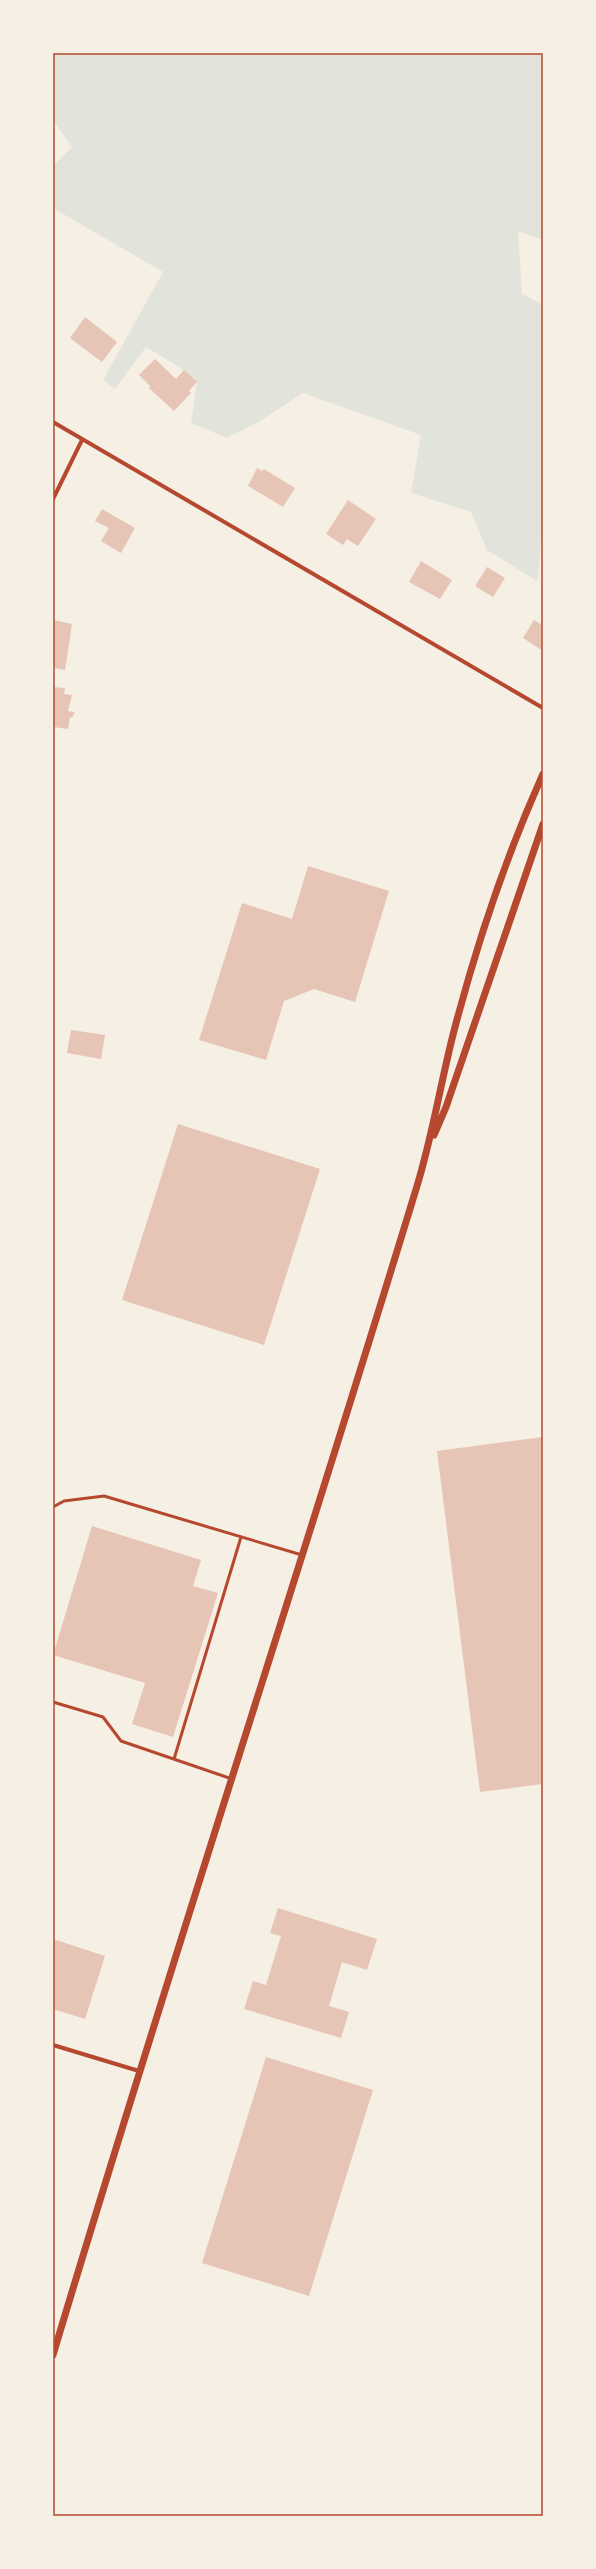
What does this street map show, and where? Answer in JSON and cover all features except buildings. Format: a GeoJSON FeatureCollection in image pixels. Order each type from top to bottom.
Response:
{"type":"FeatureCollection","features":[{"type":"Feature","properties":{"kind":"street"},"geometry":{"type":"LineString","coordinates":[[53,422],[543,708]]}},
{"type":"Feature","properties":{"kind":"street"},"geometry":{"type":"LineString","coordinates":[[53,499],[82,440]]}},
{"type":"Feature","properties":{"kind":"street"},"geometry":{"type":"LineString","coordinates":[[53,2355],[139,2071],[304,1556],[430,1142],[436,1106],[473,962],[510,849],[543,774]]}},
{"type":"Feature","properties":{"kind":"street"},"geometry":{"type":"LineString","coordinates":[[430,1142],[446,1107],[543,824]]}},
{"type":"Feature","properties":{"kind":"street"},"geometry":{"type":"LineString","coordinates":[[53,2045],[139,2071]]}},
{"type":"Feature","properties":{"kind":"lane"},"geometry":{"type":"LineString","coordinates":[[53,1507],[64,1501],[104,1496],[304,1556]]}},
{"type":"Feature","properties":{"kind":"lane"},"geometry":{"type":"LineString","coordinates":[[174,1760],[241,1537]]}},
{"type":"Feature","properties":{"kind":"lane"},"geometry":{"type":"LineString","coordinates":[[53,1702],[103,1717],[121,1742],[232,1779]]}},
{"type":"Feature","properties":{"kind":"shaded area"},"geometry":{"type":"Polygon","coordinates":[[[53,53],[543,53],[543,240],[518,231],[522,294],[543,305],[543,529],[537,581],[487,550],[471,512],[411,493],[421,435],[303,393],[260,421],[227,438],[191,423],[197,382],[184,370],[146,347],[115,389],[103,380],[163,272],[53,208],[53,166],[72,147],[53,120],[53,53]]]}}]}
